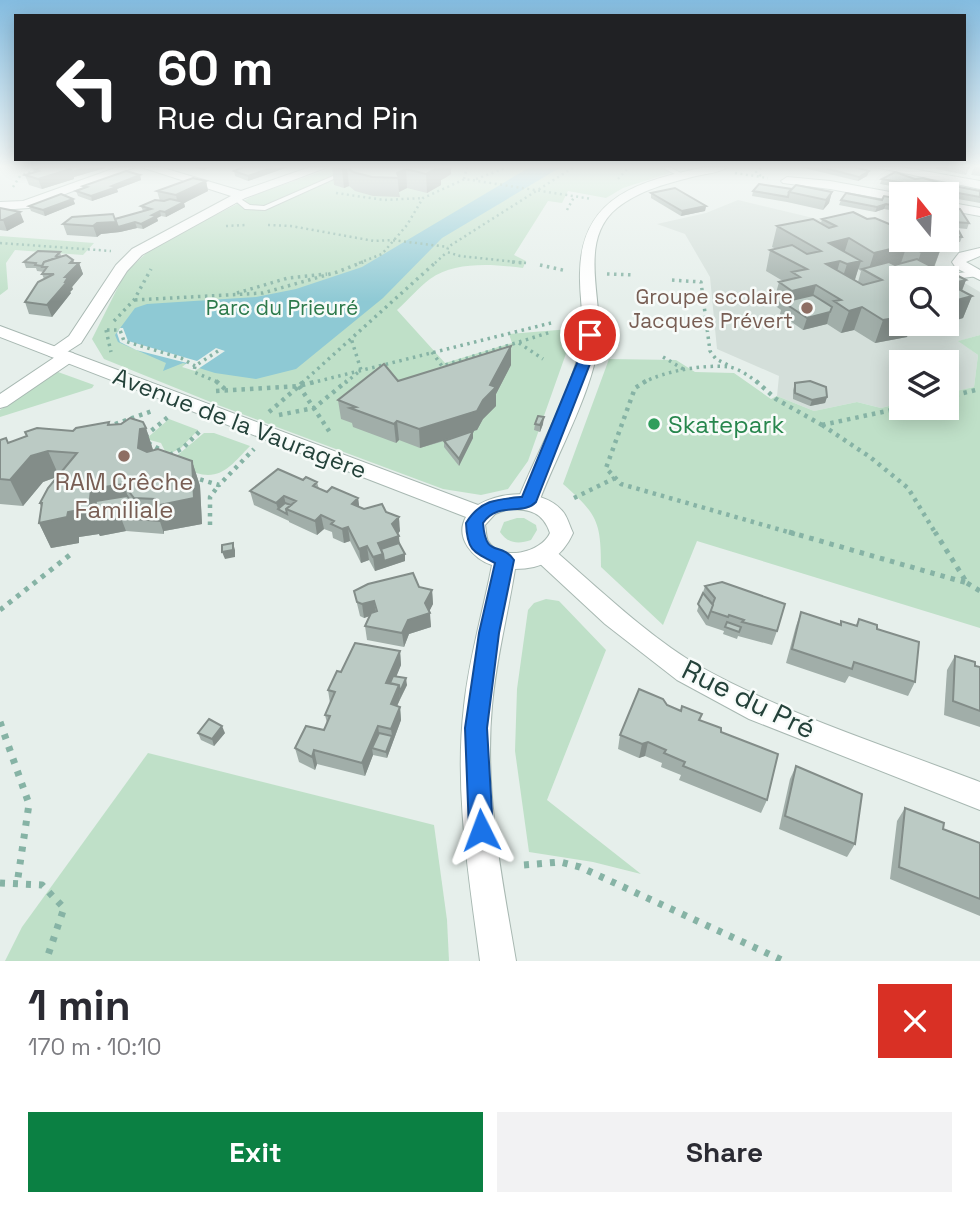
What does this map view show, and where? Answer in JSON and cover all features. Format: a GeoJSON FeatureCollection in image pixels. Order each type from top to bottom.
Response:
{"type":"FeatureCollection","features":[{"type":"Feature","properties":{"kind":"street"},"geometry":{"type":"LineString","coordinates":[[0,402],[61,354],[75,339],[121,268],[137,252],[211,212]]}},
{"type":"Feature","properties":{"kind":"street"},"geometry":{"type":"LineString","coordinates":[[528,502],[589,351],[591,306],[587,250],[592,230],[603,212]]}},
{"type":"Feature","properties":{"kind":"street"},"geometry":{"type":"LineString","coordinates":[[978,275],[959,262],[964,256],[980,252]]}},
{"type":"Feature","properties":{"kind":"street","name":"Avenue de la Vauragère"},"geometry":{"type":"LineString","coordinates":[[0,331],[479,514]]}},
{"type":"Feature","properties":{"kind":"street"},"geometry":{"type":"LineString","coordinates":[[528,502],[551,512],[561,530],[560,539],[545,555],[526,561],[505,560],[492,556],[475,541],[473,532],[479,514],[496,504],[528,502]]}},
{"type":"Feature","properties":{"kind":"street","name":"Rue du Pré"},"geometry":{"type":"LineString","coordinates":[[545,555],[614,617],[687,672],[759,710],[980,796]]}},
{"type":"Feature","properties":{"kind":"street"},"geometry":{"type":"LineString","coordinates":[[498,961],[481,830],[476,728],[489,633],[505,560]]}},
{"type":"Feature","properties":{"kind":"lane"},"geometry":{"type":"LineString","coordinates":[[959,277],[978,275]]}},
{"type":"Feature","properties":{"kind":"path"},"geometry":{"type":"LineString","coordinates":[[134,300],[226,297],[294,286],[382,254],[407,225],[414,212]]}},
{"type":"Feature","properties":{"kind":"path"},"geometry":{"type":"LineString","coordinates":[[360,370],[314,408],[262,419],[448,249],[504,212]]}},
{"type":"Feature","properties":{"kind":"path"},"geometry":{"type":"LineString","coordinates":[[223,226],[253,225]]}},
{"type":"Feature","properties":{"kind":"path"},"geometry":{"type":"LineString","coordinates":[[266,225],[291,226],[374,241],[392,240],[442,246],[460,256],[526,263]]}},
{"type":"Feature","properties":{"kind":"path"},"geometry":{"type":"LineString","coordinates":[[0,243],[124,251]]}},
{"type":"Feature","properties":{"kind":"path"},"geometry":{"type":"LineString","coordinates":[[113,355],[108,345],[107,329],[134,300],[157,258]]}},
{"type":"Feature","properties":{"kind":"path"},"geometry":{"type":"LineString","coordinates":[[540,265],[575,273]]}},
{"type":"Feature","properties":{"kind":"path"},"geometry":{"type":"LineString","coordinates":[[226,297],[288,278],[337,272]]}},
{"type":"Feature","properties":{"kind":"path"},"geometry":{"type":"LineString","coordinates":[[601,274],[634,275]]}},
{"type":"Feature","properties":{"kind":"path"},"geometry":{"type":"LineString","coordinates":[[288,278],[294,286]]}},
{"type":"Feature","properties":{"kind":"path"},"geometry":{"type":"LineString","coordinates":[[672,280],[701,282],[709,351],[716,359],[754,380],[776,399],[870,457],[908,488],[967,583]]}},
{"type":"Feature","properties":{"kind":"path"},"geometry":{"type":"LineString","coordinates":[[221,397],[211,391],[299,386],[551,323]]}},
{"type":"Feature","properties":{"kind":"path"},"geometry":{"type":"LineString","coordinates":[[111,330],[118,330],[124,341],[141,349],[185,359],[195,366]]}},
{"type":"Feature","properties":{"kind":"path"},"geometry":{"type":"LineString","coordinates":[[432,352],[442,366],[551,332]]}},
{"type":"Feature","properties":{"kind":"path"},"geometry":{"type":"LineString","coordinates":[[351,338],[360,370]]}},
{"type":"Feature","properties":{"kind":"path"},"geometry":{"type":"LineString","coordinates":[[518,342],[543,359]]}},
{"type":"Feature","properties":{"kind":"path"},"geometry":{"type":"LineString","coordinates":[[218,351],[195,366],[194,372],[220,383],[226,390]]}},
{"type":"Feature","properties":{"kind":"path"},"geometry":{"type":"LineString","coordinates":[[663,356],[685,370]]}},
{"type":"Feature","properties":{"kind":"path"},"geometry":{"type":"LineString","coordinates":[[731,367],[685,370],[655,376],[635,388],[606,468],[621,484],[967,583],[980,591]]}},
{"type":"Feature","properties":{"kind":"path"},"geometry":{"type":"LineString","coordinates":[[299,386],[334,438]]}},
{"type":"Feature","properties":{"kind":"path"},"geometry":{"type":"LineString","coordinates":[[959,394],[980,389]]}},
{"type":"Feature","properties":{"kind":"path"},"geometry":{"type":"LineString","coordinates":[[98,430],[152,411]]}},
{"type":"Feature","properties":{"kind":"path"},"geometry":{"type":"LineString","coordinates":[[822,425],[889,411]]}},
{"type":"Feature","properties":{"kind":"path"},"geometry":{"type":"LineString","coordinates":[[168,416],[140,440],[159,449],[161,461],[183,448],[202,429]]}},
{"type":"Feature","properties":{"kind":"path"},"geometry":{"type":"LineString","coordinates":[[110,425],[116,434]]}},
{"type":"Feature","properties":{"kind":"path"},"geometry":{"type":"LineString","coordinates":[[210,525],[210,497],[258,445]]}},
{"type":"Feature","properties":{"kind":"path"},"geometry":{"type":"LineString","coordinates":[[192,477],[219,485]]}},
{"type":"Feature","properties":{"kind":"path"},"geometry":{"type":"LineString","coordinates":[[574,498],[615,478]]}},
{"type":"Feature","properties":{"kind":"path"},"geometry":{"type":"LineString","coordinates":[[0,610],[71,554]]}},
{"type":"Feature","properties":{"kind":"path"},"geometry":{"type":"LineString","coordinates":[[0,722],[29,804],[16,884]]}},
{"type":"Feature","properties":{"kind":"path"},"geometry":{"type":"LineString","coordinates":[[524,865],[560,862],[580,867],[784,961]]}},
{"type":"Feature","properties":{"kind":"path"},"geometry":{"type":"LineString","coordinates":[[0,883],[42,885],[64,908],[46,961]]}},
{"type":"Feature","properties":{"kind":"shaded area","name":"Groupe scolaire Jacques Prévert"},"geometry":{"type":"Polygon","coordinates":[[[709,212],[788,212],[889,236],[889,252],[918,252],[936,266],[889,266],[889,336],[959,336],[959,280],[980,292],[980,335],[959,341],[978,355],[974,387],[959,390],[959,350],[889,350],[889,406],[881,408],[857,402],[814,411],[777,396],[779,376],[717,349],[710,277],[685,234],[657,224],[709,212]]]}},
{"type":"Feature","properties":{"kind":"green space","name":"Parc du Prieuré"},"geometry":{"type":"Polygon","coordinates":[[[222,212],[541,212],[514,255],[526,261],[523,268],[487,265],[451,269],[430,279],[397,310],[445,363],[512,343],[509,334],[570,329],[569,345],[528,461],[508,489],[481,495],[443,489],[218,405],[104,359],[92,339],[125,273],[154,246],[222,212]]]}},
{"type":"Feature","properties":{"kind":"green space"},"geometry":{"type":"Polygon","coordinates":[[[0,236],[94,243],[83,255],[15,250],[6,263],[8,289],[0,295],[0,236]]]}},
{"type":"Feature","properties":{"kind":"green space"},"geometry":{"type":"Polygon","coordinates":[[[980,335],[980,628],[697,541],[663,625],[601,567],[600,539],[595,520],[583,503],[563,484],[609,359],[676,360],[695,372],[734,373],[771,399],[777,396],[814,411],[857,402],[881,408],[889,406],[889,420],[959,420],[959,390],[974,387],[978,355],[958,341],[980,335]]]}},
{"type":"Feature","properties":{"kind":"green space"},"geometry":{"type":"Polygon","coordinates":[[[58,372],[94,385],[92,388],[0,417],[0,410],[58,372]]]}},
{"type":"Feature","properties":{"kind":"green space"},"geometry":{"type":"Polygon","coordinates":[[[169,419],[198,430],[181,448],[167,455],[161,443],[146,439],[169,419]]]}},
{"type":"Feature","properties":{"kind":"green space"},"geometry":{"type":"Polygon","coordinates":[[[204,433],[214,433],[250,446],[226,469],[213,475],[196,473],[184,481],[174,458],[204,433]]]}},
{"type":"Feature","properties":{"kind":"green space"},"geometry":{"type":"Polygon","coordinates":[[[524,518],[536,525],[537,530],[531,540],[514,542],[500,532],[504,522],[524,518]]]}},
{"type":"Feature","properties":{"kind":"green space"},"geometry":{"type":"Polygon","coordinates":[[[546,599],[559,601],[606,650],[547,800],[641,874],[593,862],[529,852],[515,751],[517,689],[528,610],[534,603],[546,599]]]}},
{"type":"Feature","properties":{"kind":"green space"},"geometry":{"type":"Polygon","coordinates":[[[148,753],[434,825],[447,920],[449,961],[5,961],[22,927],[148,753]]]}},
{"type":"Feature","properties":{"kind":"water"},"geometry":{"type":"Polygon","coordinates":[[[455,212],[486,212],[442,238],[383,298],[296,369],[256,379],[215,373],[183,363],[163,371],[166,363],[118,342],[115,335],[135,308],[147,304],[256,297],[296,289],[362,267],[455,212]]]}},
{"type":"Feature","properties":{"kind":"pier"},"geometry":{"type":"Polygon","coordinates":[[[123,328],[128,341],[197,361],[216,348],[225,351],[195,371],[182,367],[187,363],[136,350],[120,342],[117,333],[123,328]]]}},
{"type":"Feature","properties":{"kind":"building"},"geometry":{"type":"Polygon","coordinates":[[[0,212],[20,212],[3,220],[0,220],[0,212]]]}},
{"type":"Feature","properties":{"kind":"building"},"geometry":{"type":"Polygon","coordinates":[[[141,212],[158,212],[152,215],[157,216],[141,224],[135,222],[118,227],[115,219],[141,212]]]}},
{"type":"Feature","properties":{"kind":"building"},"geometry":{"type":"Polygon","coordinates":[[[853,212],[867,219],[875,218],[889,224],[889,249],[874,253],[849,238],[829,243],[861,261],[826,264],[863,285],[882,280],[862,269],[917,259],[930,266],[889,266],[889,319],[883,320],[862,307],[849,311],[834,301],[841,300],[816,285],[792,291],[779,282],[800,277],[792,272],[807,269],[770,250],[792,245],[807,254],[821,251],[777,226],[813,219],[829,228],[836,226],[822,219],[853,212]]]}},
{"type":"Feature","properties":{"kind":"building"},"geometry":{"type":"Polygon","coordinates":[[[959,212],[962,212],[969,223],[959,222],[959,212]]]}},
{"type":"Feature","properties":{"kind":"building"},"geometry":{"type":"Polygon","coordinates":[[[113,214],[116,222],[97,223],[93,226],[63,224],[72,217],[113,214]]]}},
{"type":"Feature","properties":{"kind":"building"},"geometry":{"type":"Polygon","coordinates":[[[38,251],[60,252],[56,256],[59,257],[44,262],[42,266],[24,262],[38,251]]]}},
{"type":"Feature","properties":{"kind":"building"},"geometry":{"type":"Polygon","coordinates":[[[66,255],[73,260],[70,263],[79,263],[65,277],[68,277],[67,282],[47,305],[25,302],[38,282],[54,274],[42,274],[47,267],[42,267],[44,262],[66,255]]]}},
{"type":"Feature","properties":{"kind":"building"},"geometry":{"type":"Polygon","coordinates":[[[959,289],[972,296],[959,300],[959,289]]]}},
{"type":"Feature","properties":{"kind":"building"},"geometry":{"type":"Polygon","coordinates":[[[813,295],[832,307],[830,312],[807,318],[783,302],[813,295]]]}},
{"type":"Feature","properties":{"kind":"building"},"geometry":{"type":"Polygon","coordinates":[[[511,346],[490,385],[496,387],[483,400],[477,411],[419,429],[397,421],[394,424],[350,408],[356,407],[338,400],[384,364],[398,381],[511,346]]]}},
{"type":"Feature","properties":{"kind":"building"},"geometry":{"type":"Polygon","coordinates":[[[810,381],[826,387],[827,397],[812,400],[795,393],[795,383],[810,381]]]}},
{"type":"Feature","properties":{"kind":"building"},"geometry":{"type":"Polygon","coordinates":[[[538,416],[544,417],[540,425],[535,424],[538,416]]]}},
{"type":"Feature","properties":{"kind":"building"},"geometry":{"type":"Polygon","coordinates":[[[130,418],[143,422],[146,428],[140,429],[138,448],[147,452],[158,449],[192,461],[194,498],[155,506],[155,499],[134,498],[123,484],[91,489],[89,508],[68,512],[67,517],[39,523],[40,503],[48,488],[77,453],[48,451],[31,456],[10,480],[0,479],[0,440],[6,438],[8,443],[27,436],[25,432],[37,428],[73,431],[76,428],[109,422],[108,425],[121,424],[130,418]]]}},
{"type":"Feature","properties":{"kind":"building"},"geometry":{"type":"Polygon","coordinates":[[[473,431],[459,459],[444,441],[473,431]]]}},
{"type":"Feature","properties":{"kind":"building"},"geometry":{"type":"Polygon","coordinates":[[[278,469],[303,480],[306,477],[317,482],[313,486],[327,492],[332,487],[358,498],[352,504],[364,509],[382,504],[386,512],[399,517],[392,524],[399,536],[378,543],[383,554],[373,557],[367,546],[359,549],[348,527],[342,529],[331,524],[334,521],[321,515],[315,521],[286,509],[296,501],[284,496],[276,503],[250,491],[278,469]]]}},
{"type":"Feature","properties":{"kind":"building"},"geometry":{"type":"Polygon","coordinates":[[[127,496],[138,510],[156,511],[159,521],[121,518],[94,522],[96,501],[127,496]]]}},
{"type":"Feature","properties":{"kind":"building"},"geometry":{"type":"Polygon","coordinates":[[[285,503],[291,505],[286,509],[287,514],[278,509],[285,503]]]}},
{"type":"Feature","properties":{"kind":"building"},"geometry":{"type":"Polygon","coordinates":[[[233,543],[233,550],[222,552],[222,545],[233,543]]]}},
{"type":"Feature","properties":{"kind":"building"},"geometry":{"type":"Polygon","coordinates":[[[399,543],[405,554],[384,561],[381,549],[399,543]]]}},
{"type":"Feature","properties":{"kind":"building"},"geometry":{"type":"Polygon","coordinates":[[[413,573],[419,587],[432,590],[425,603],[430,613],[408,620],[402,633],[365,626],[371,613],[377,611],[374,601],[362,604],[357,602],[354,591],[368,584],[413,573]]]}},
{"type":"Feature","properties":{"kind":"building"},"geometry":{"type":"Polygon","coordinates":[[[722,582],[785,604],[777,631],[710,611],[715,598],[705,586],[722,582]]]}},
{"type":"Feature","properties":{"kind":"building"},"geometry":{"type":"Polygon","coordinates":[[[703,593],[713,605],[708,618],[698,604],[703,593]]]}},
{"type":"Feature","properties":{"kind":"building"},"geometry":{"type":"Polygon","coordinates":[[[801,612],[841,625],[841,621],[857,626],[859,619],[877,625],[877,629],[919,642],[915,682],[854,662],[852,669],[792,649],[801,612]]]}},
{"type":"Feature","properties":{"kind":"building"},"geometry":{"type":"Polygon","coordinates":[[[727,622],[741,627],[739,632],[725,627],[727,622]]]}},
{"type":"Feature","properties":{"kind":"building"},"geometry":{"type":"Polygon","coordinates":[[[355,643],[400,651],[386,683],[399,685],[391,704],[400,707],[391,729],[378,726],[362,763],[314,750],[312,757],[295,748],[306,726],[324,730],[330,716],[325,715],[335,692],[328,690],[337,671],[341,672],[355,643]]]}},
{"type":"Feature","properties":{"kind":"building"},"geometry":{"type":"Polygon","coordinates":[[[955,656],[975,662],[975,666],[980,667],[980,711],[953,701],[955,656]]]}},
{"type":"Feature","properties":{"kind":"building"},"geometry":{"type":"Polygon","coordinates":[[[393,676],[406,678],[400,692],[399,685],[390,683],[393,676]]]}},
{"type":"Feature","properties":{"kind":"building"},"geometry":{"type":"Polygon","coordinates":[[[639,689],[663,699],[667,705],[681,711],[682,706],[702,714],[699,720],[721,728],[721,732],[778,754],[767,800],[683,766],[685,762],[648,742],[642,744],[620,735],[639,689]]]}},
{"type":"Feature","properties":{"kind":"building"},"geometry":{"type":"Polygon","coordinates":[[[209,719],[222,726],[212,739],[198,733],[209,719]]]}},
{"type":"Feature","properties":{"kind":"building"},"geometry":{"type":"Polygon","coordinates":[[[379,733],[392,736],[386,752],[372,748],[379,733]]]}},
{"type":"Feature","properties":{"kind":"building"},"geometry":{"type":"Polygon","coordinates":[[[796,766],[862,794],[855,844],[785,816],[796,766]]]}},
{"type":"Feature","properties":{"kind":"building"},"geometry":{"type":"Polygon","coordinates":[[[905,808],[944,823],[943,829],[980,843],[980,899],[899,867],[905,808]]]}},
{"type":"Feature","properties":{"kind":"place","name":"Groupe scolaire Jacques Prévert"},"geometry":{"type":"Point","coordinates":[807,308]}},
{"type":"Feature","properties":{"kind":"place","name":"Skatepark"},"geometry":{"type":"Point","coordinates":[654,424]}},
{"type":"Feature","properties":{"kind":"place","name":"RAM Crêche Familiale"},"geometry":{"type":"Point","coordinates":[124,456]}},
{"type":"Feature","properties":{"kind":"route"},"geometry":{"type":"LineString","coordinates":[[481,830],[476,728],[489,633],[505,560],[482,550],[475,541],[474,523],[479,514],[496,504],[528,502],[589,351],[590,335]]}}]}
